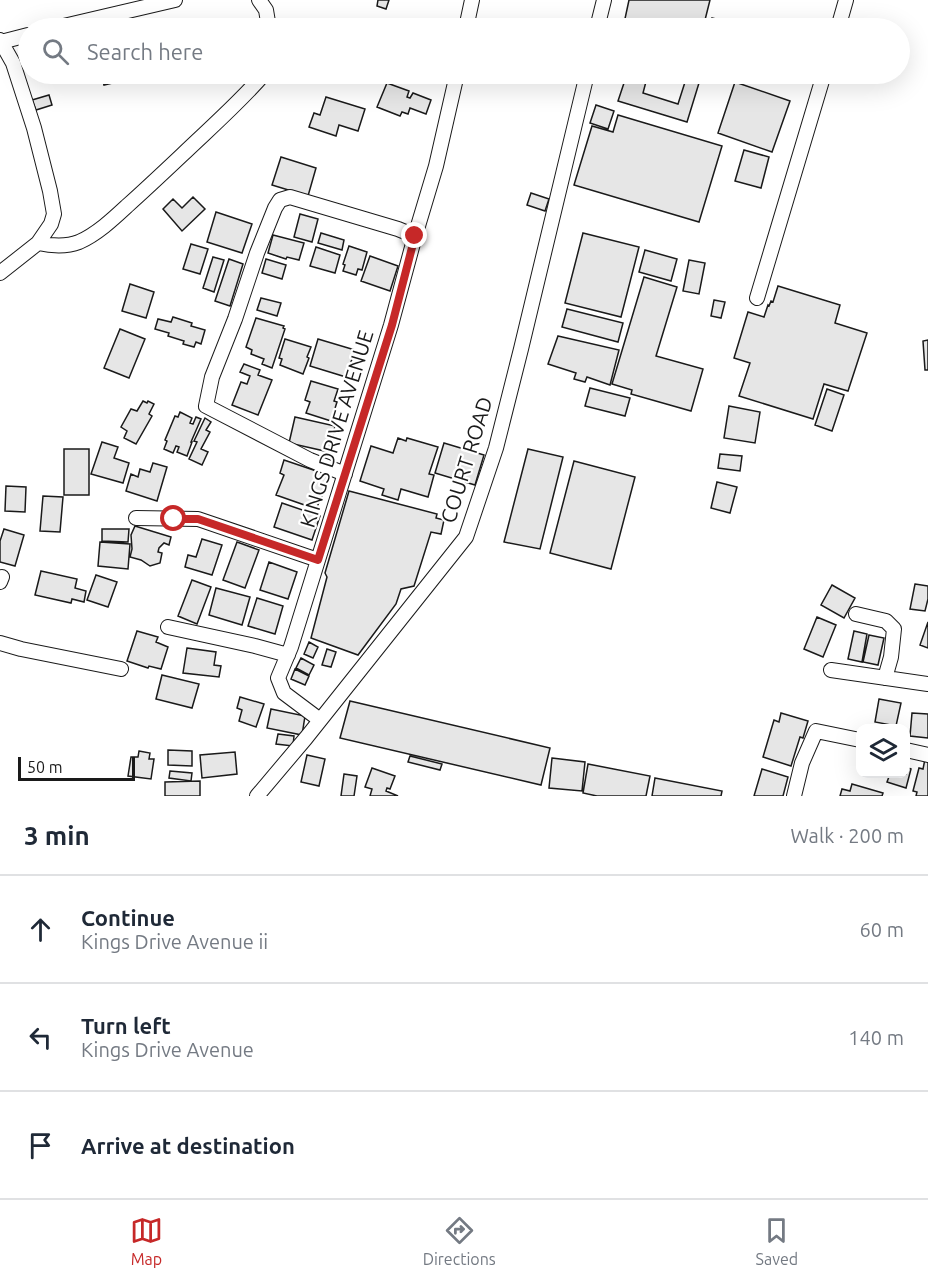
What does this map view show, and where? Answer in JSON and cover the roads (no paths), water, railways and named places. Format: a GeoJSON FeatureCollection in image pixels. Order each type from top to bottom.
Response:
{"type":"FeatureCollection","features":[{"type":"Feature","properties":{"kind":"street"},"geometry":{"type":"LineString","coordinates":[[98,18],[175,0]]}},
{"type":"Feature","properties":{"kind":"street"},"geometry":{"type":"LineString","coordinates":[[259,0],[266,10],[267,18]]}},
{"type":"Feature","properties":{"kind":"street"},"geometry":{"type":"LineString","coordinates":[[468,18],[471,0]]}},
{"type":"Feature","properties":{"kind":"street"},"geometry":{"type":"LineString","coordinates":[[600,18],[604,0]]}},
{"type":"Feature","properties":{"kind":"street"},"geometry":{"type":"LineString","coordinates":[[841,18],[846,0]]}},
{"type":"Feature","properties":{"kind":"street"},"geometry":{"type":"LineString","coordinates":[[18,37],[0,41],[13,63],[18,78]]}},
{"type":"Feature","properties":{"kind":"street"},"geometry":{"type":"LineString","coordinates":[[0,273],[38,243],[51,224],[54,214],[34,128],[20,84]]}},
{"type":"Feature","properties":{"kind":"street"},"geometry":{"type":"LineString","coordinates":[[38,243],[68,245],[79,242],[96,232],[149,186],[254,84]]}},
{"type":"Feature","properties":{"kind":"street","name":"KINGS DRIVE AVENUE"},"geometry":{"type":"LineString","coordinates":[[320,720],[284,693],[279,678],[288,656],[392,325],[436,166],[455,84]]}},
{"type":"Feature","properties":{"kind":"street","name":"COURT ROAD"},"geometry":{"type":"LineString","coordinates":[[257,796],[466,537],[496,448],[585,84]]}},
{"type":"Feature","properties":{"kind":"street"},"geometry":{"type":"LineString","coordinates":[[757,298],[821,84]]}},
{"type":"Feature","properties":{"kind":"street"},"geometry":{"type":"LineString","coordinates":[[345,474],[300,455],[206,406],[212,377],[235,319],[257,253],[280,200],[290,197],[415,236]]}},
{"type":"Feature","properties":{"kind":"street"},"geometry":{"type":"LineString","coordinates":[[136,518],[198,519],[318,560]]}},
{"type":"Feature","properties":{"kind":"street"},"geometry":{"type":"LineString","coordinates":[[856,614],[886,621],[894,629],[891,657],[885,678]]}},
{"type":"Feature","properties":{"kind":"street"},"geometry":{"type":"LineString","coordinates":[[168,627],[255,646],[288,656]]}},
{"type":"Feature","properties":{"kind":"street"},"geometry":{"type":"LineString","coordinates":[[0,643],[121,669]]}},
{"type":"Feature","properties":{"kind":"street"},"geometry":{"type":"LineString","coordinates":[[831,670],[928,684]]}},
{"type":"Feature","properties":{"kind":"street"},"geometry":{"type":"LineString","coordinates":[[794,796],[802,763],[816,731],[856,739]]}},
{"type":"Feature","properties":{"kind":"street"},"geometry":{"type":"LineString","coordinates":[[910,751],[928,755]]}}]}
